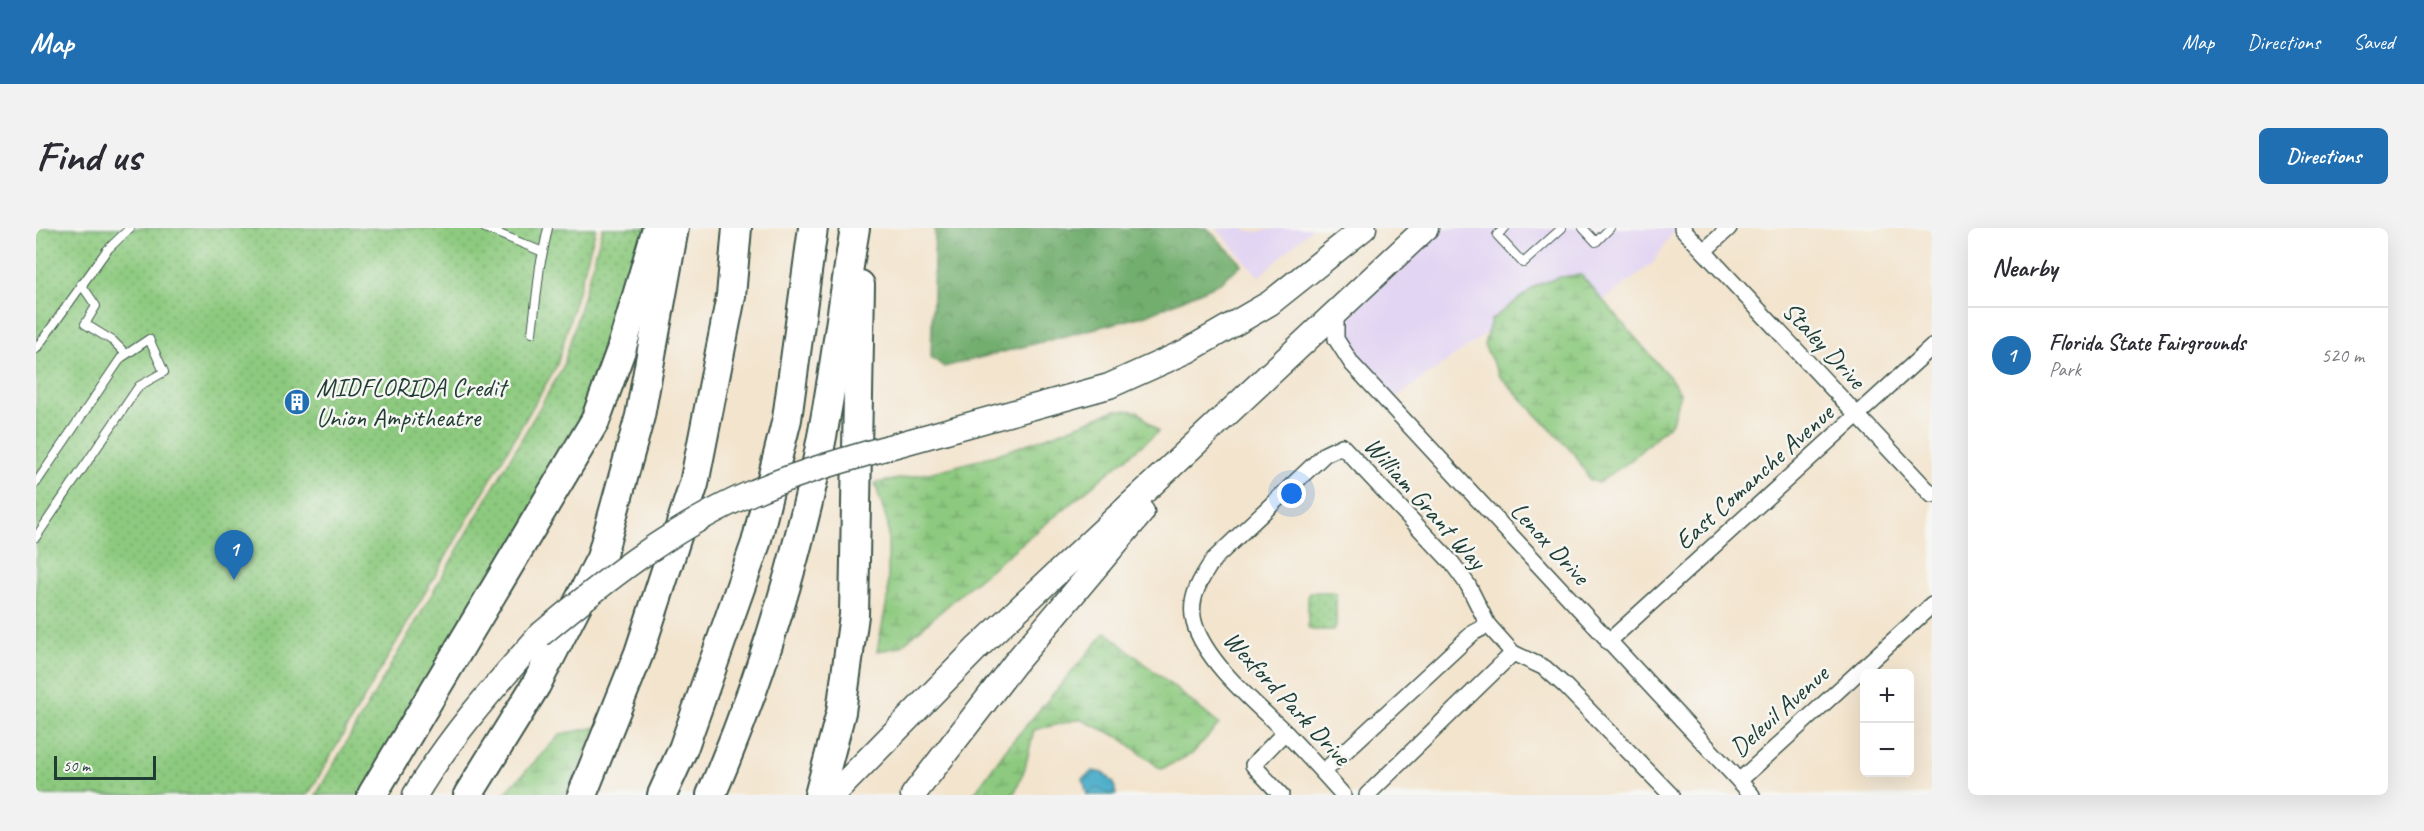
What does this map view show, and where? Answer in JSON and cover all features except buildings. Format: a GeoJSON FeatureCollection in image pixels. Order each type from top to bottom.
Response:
{"type":"FeatureCollection","features":[{"type":"Feature","properties":{"kind":"highway"},"geometry":{"type":"LineString","coordinates":[[372,795],[596,421],[621,350],[657,228]]}},
{"type":"Feature","properties":{"kind":"highway"},"geometry":{"type":"LineString","coordinates":[[468,795],[536,685],[601,558],[640,416],[674,228]]}},
{"type":"Feature","properties":{"kind":"highway"},"geometry":{"type":"LineString","coordinates":[[582,795],[639,653],[694,484],[731,296],[737,228]]}},
{"type":"Feature","properties":{"kind":"highway"},"geometry":{"type":"LineString","coordinates":[[662,795],[683,749],[756,543],[787,419],[813,228]]}},
{"type":"Feature","properties":{"kind":"highway"},"geometry":{"type":"LineString","coordinates":[[711,795],[737,734],[778,612],[809,500],[855,228]]}},
{"type":"Feature","properties":{"kind":"highway"},"geometry":{"type":"LineString","coordinates":[[819,795],[841,712],[854,615],[860,228]]}},
{"type":"Feature","properties":{"kind":"main road"},"geometry":{"type":"LineString","coordinates":[[415,795],[438,757],[488,694],[540,635],[603,582],[664,539],[738,499],[797,475],[1109,386],[1187,351],[1270,303],[1364,228]]}},
{"type":"Feature","properties":{"kind":"main road"},"geometry":{"type":"LineString","coordinates":[[833,795],[978,647],[1426,228]]}},
{"type":"Feature","properties":{"kind":"main road"},"geometry":{"type":"LineString","coordinates":[[913,795],[1015,663],[1214,426]]}},
{"type":"Feature","properties":{"kind":"street","name":"Staley Drive"},"geometry":{"type":"LineString","coordinates":[[1682,228],[1932,495]]}},
{"type":"Feature","properties":{"kind":"street"},"geometry":{"type":"LineString","coordinates":[[1704,251],[1729,228]]}},
{"type":"Feature","properties":{"kind":"street","name":"Lenox Drive"},"geometry":{"type":"LineString","coordinates":[[1336,313],[1336,339],[1352,364],[1752,795]]}},
{"type":"Feature","properties":{"kind":"street","name":"East Comanche Avenue"},"geometry":{"type":"LineString","coordinates":[[1608,642],[1932,347]]}},
{"type":"Feature","properties":{"kind":"street","name":"William Grant Way"},"geometry":{"type":"LineString","coordinates":[[1342,446],[1452,563],[1468,585],[1488,625],[1513,653],[1545,668],[1671,795]]}},
{"type":"Feature","properties":{"kind":"street","name":"Wexford Park Drive"},"geometry":{"type":"LineString","coordinates":[[1342,446],[1325,454],[1214,559],[1199,579],[1194,597],[1194,621],[1204,645],[1238,686],[1285,732],[1343,795]]}},
{"type":"Feature","properties":{"kind":"street","name":"Deleuil Avenue"},"geometry":{"type":"LineString","coordinates":[[1739,781],[1932,605]]}},
{"type":"Feature","properties":{"kind":"street"},"geometry":{"type":"LineString","coordinates":[[1323,772],[1473,633],[1488,625]]}},
{"type":"Feature","properties":{"kind":"street"},"geometry":{"type":"LineString","coordinates":[[1367,795],[1513,653]]}},
{"type":"Feature","properties":{"kind":"street"},"geometry":{"type":"LineString","coordinates":[[1281,795],[1253,765],[1285,732]]}},
{"type":"Feature","properties":{"kind":"lane"},"geometry":{"type":"LineString","coordinates":[[36,350],[107,250],[130,228]]}},
{"type":"Feature","properties":{"kind":"lane"},"geometry":{"type":"LineString","coordinates":[[485,228],[543,252]]}},
{"type":"Feature","properties":{"kind":"lane"},"geometry":{"type":"LineString","coordinates":[[532,333],[548,228]]}},
{"type":"Feature","properties":{"kind":"lane"},"geometry":{"type":"LineString","coordinates":[[1505,228],[1497,236],[1523,263],[1562,228]]}},
{"type":"Feature","properties":{"kind":"lane"},"geometry":{"type":"LineString","coordinates":[[1583,228],[1596,242],[1610,228]]}},
{"type":"Feature","properties":{"kind":"lane"},"geometry":{"type":"LineString","coordinates":[[81,285],[96,306],[86,324],[113,341],[125,353]]}},
{"type":"Feature","properties":{"kind":"lane"},"geometry":{"type":"LineString","coordinates":[[36,483],[125,353],[149,339],[164,372],[139,386],[36,537]]}},
{"type":"Feature","properties":{"kind":"shaded area"},"geometry":{"type":"Polygon","coordinates":[[[1216,228],[1240,228],[1255,232],[1279,228],[1312,228],[1259,277],[1216,228]]]}},
{"type":"Feature","properties":{"kind":"shaded area"},"geometry":{"type":"Polygon","coordinates":[[[1437,228],[1672,228],[1674,230],[1653,263],[1603,301],[1580,275],[1491,320],[1487,333],[1394,399],[1358,359],[1343,338],[1344,317],[1437,228]]]}},
{"type":"Feature","properties":{"kind":"green space"},"geometry":{"type":"Polygon","coordinates":[[[36,228],[596,228],[557,365],[308,795],[36,795],[36,228]]]}},
{"type":"Feature","properties":{"kind":"green space"},"geometry":{"type":"Polygon","coordinates":[[[603,228],[649,228],[589,418],[363,795],[316,795],[563,367],[603,228]]]}},
{"type":"Feature","properties":{"kind":"green space"},"geometry":{"type":"Polygon","coordinates":[[[935,228],[1207,228],[1242,264],[1220,283],[1147,315],[944,367],[931,357],[935,228]]]}},
{"type":"Feature","properties":{"kind":"green space"},"geometry":{"type":"Polygon","coordinates":[[[1581,275],[1671,379],[1680,393],[1672,422],[1630,461],[1598,483],[1589,479],[1576,456],[1499,375],[1484,345],[1491,320],[1537,285],[1560,277],[1581,275]]]}},
{"type":"Feature","properties":{"kind":"green space"},"geometry":{"type":"Polygon","coordinates":[[[1115,410],[1138,411],[1158,432],[971,585],[900,647],[877,651],[888,596],[888,525],[875,483],[937,471],[997,454],[1115,410]]]}},
{"type":"Feature","properties":{"kind":"green space"},"geometry":{"type":"Polygon","coordinates":[[[1333,592],[1336,595],[1336,626],[1333,630],[1312,630],[1308,627],[1308,594],[1333,592]]]}},
{"type":"Feature","properties":{"kind":"green space"},"geometry":{"type":"Polygon","coordinates":[[[1106,632],[1219,724],[1192,754],[1161,769],[1119,737],[1080,719],[1034,730],[1025,768],[1015,792],[1012,795],[973,795],[1006,749],[1106,632]]]}},
{"type":"Feature","properties":{"kind":"green space"},"geometry":{"type":"Polygon","coordinates":[[[597,727],[566,795],[503,795],[561,734],[597,727]]]}},
{"type":"Feature","properties":{"kind":"water"},"geometry":{"type":"Polygon","coordinates":[[[1093,771],[1104,773],[1114,783],[1116,795],[1087,795],[1083,778],[1093,771]]]}},
{"type":"Feature","properties":{"kind":"place","name":"MIDFLORIDA Credit Union Ampitheatre"},"geometry":{"type":"Point","coordinates":[297,402]}},
{"type":"Feature","properties":{"kind":"place","name":"Florida State Fairgrounds"},"geometry":{"type":"Point","coordinates":[234,580]}}]}
